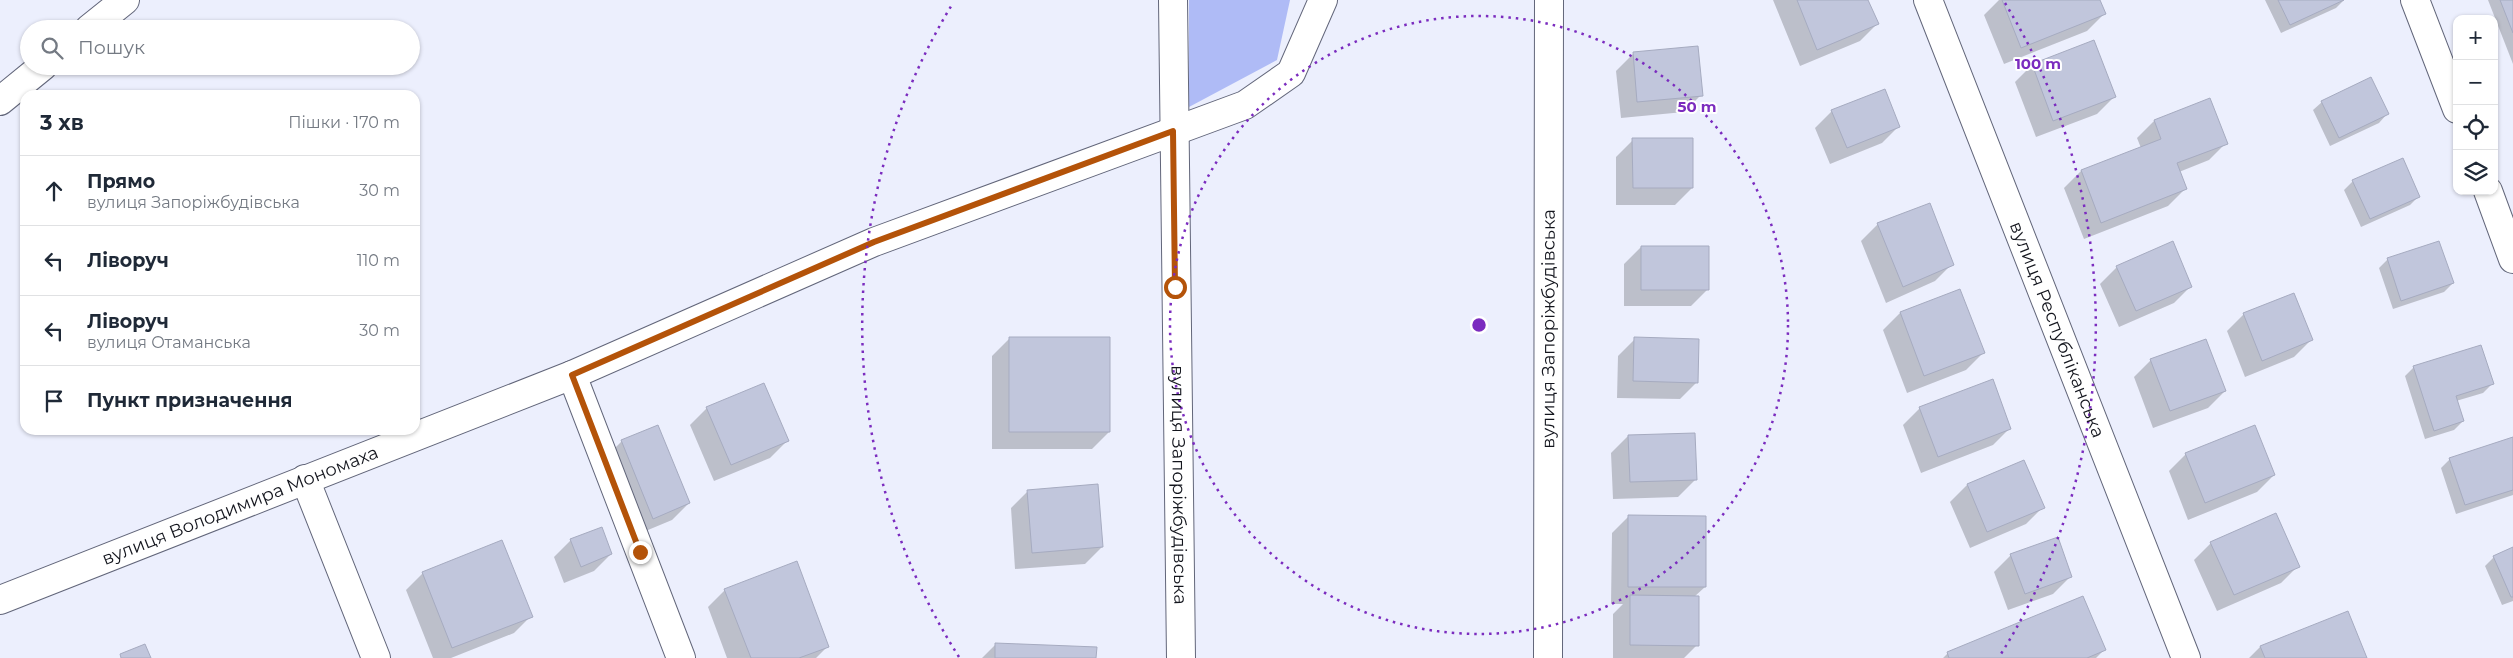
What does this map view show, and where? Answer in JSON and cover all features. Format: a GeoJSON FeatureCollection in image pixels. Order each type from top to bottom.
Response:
{"type":"FeatureCollection","features":[{"type":"Feature","properties":{"kind":"street"},"geometry":{"type":"LineString","coordinates":[[100,20],[125,0]]}},
{"type":"Feature","properties":{"kind":"street","name":"вулиця Запоріжбудівська"},"geometry":{"type":"LineString","coordinates":[[1173,0],[1180,658]]}},
{"type":"Feature","properties":{"kind":"street","name":"вулиця Володимира Мономаха"},"geometry":{"type":"LineString","coordinates":[[420,434],[572,375],[874,242],[1245,105],[1291,73],[1323,0]]}},
{"type":"Feature","properties":{"kind":"street","name":"вулиця Запоріжбудівська"},"geometry":{"type":"LineString","coordinates":[[1548,658],[1549,0]]}},
{"type":"Feature","properties":{"kind":"street","name":"вулиця Республіканська"},"geometry":{"type":"LineString","coordinates":[[1928,0],[2186,658]]}},
{"type":"Feature","properties":{"kind":"street"},"geometry":{"type":"LineString","coordinates":[[2416,0],[2455,105]]}},
{"type":"Feature","properties":{"kind":"street"},"geometry":{"type":"LineString","coordinates":[[0,101],[32,75]]}},
{"type":"Feature","properties":{"kind":"street"},"geometry":{"type":"LineString","coordinates":[[2489,195],[2513,258]]}},
{"type":"Feature","properties":{"kind":"street"},"geometry":{"type":"LineString","coordinates":[[572,375],[680,658]]}},
{"type":"Feature","properties":{"kind":"street","name":"вулиця Володимира Мономаха"},"geometry":{"type":"LineString","coordinates":[[0,600],[418,435]]}},
{"type":"Feature","properties":{"kind":"street"},"geometry":{"type":"LineString","coordinates":[[305,479],[376,658]]}},
{"type":"Feature","properties":{"kind":"shaded area"},"geometry":{"type":"Polygon","coordinates":[[[1189,0],[1290,0],[1277,60],[1189,107],[1189,0]]]}},
{"type":"Feature","properties":{"kind":"building"},"geometry":{"type":"Polygon","coordinates":[[[1797,0],[1868,0],[1879,24],[1817,50],[1797,0]]]}},
{"type":"Feature","properties":{"kind":"building"},"geometry":{"type":"Polygon","coordinates":[[[2002,0],[2100,0],[2106,14],[2021,48],[2002,0]]]}},
{"type":"Feature","properties":{"kind":"building"},"geometry":{"type":"Polygon","coordinates":[[[2278,0],[2344,0],[2290,25],[2278,0]]]}},
{"type":"Feature","properties":{"kind":"building"},"geometry":{"type":"Polygon","coordinates":[[[2500,0],[2513,0],[2513,33],[2500,0]]]}},
{"type":"Feature","properties":{"kind":"building"},"geometry":{"type":"Polygon","coordinates":[[[2094,40],[2116,97],[2053,121],[2032,64],[2094,40]]]}},
{"type":"Feature","properties":{"kind":"building"},"geometry":{"type":"Polygon","coordinates":[[[1698,46],[1703,96],[1637,102],[1633,52],[1698,46]]]}},
{"type":"Feature","properties":{"kind":"building"},"geometry":{"type":"Polygon","coordinates":[[[2371,77],[2389,114],[2339,138],[2321,101],[2371,77]]]}},
{"type":"Feature","properties":{"kind":"building"},"geometry":{"type":"Polygon","coordinates":[[[1885,89],[1900,127],[1847,148],[1831,110],[1885,89]]]}},
{"type":"Feature","properties":{"kind":"building"},"geometry":{"type":"Polygon","coordinates":[[[2210,98],[2228,144],[2177,163],[2187,189],[2101,223],[2081,170],[2161,139],[2154,120],[2210,98]]]}},
{"type":"Feature","properties":{"kind":"building"},"geometry":{"type":"Polygon","coordinates":[[[1632,138],[1693,138],[1693,188],[1633,188],[1632,138]]]}},
{"type":"Feature","properties":{"kind":"building"},"geometry":{"type":"Polygon","coordinates":[[[2403,158],[2420,197],[2370,219],[2352,180],[2403,158]]]}},
{"type":"Feature","properties":{"kind":"building"},"geometry":{"type":"Polygon","coordinates":[[[1930,203],[1954,265],[1903,287],[1877,223],[1930,203]]]}},
{"type":"Feature","properties":{"kind":"building"},"geometry":{"type":"Polygon","coordinates":[[[2173,241],[2192,287],[2136,311],[2116,266],[2173,241]]]}},
{"type":"Feature","properties":{"kind":"building"},"geometry":{"type":"Polygon","coordinates":[[[2439,241],[2454,283],[2401,301],[2387,258],[2439,241]]]}},
{"type":"Feature","properties":{"kind":"building"},"geometry":{"type":"Polygon","coordinates":[[[1641,246],[1709,246],[1709,290],[1641,290],[1641,246]]]}},
{"type":"Feature","properties":{"kind":"building"},"geometry":{"type":"Polygon","coordinates":[[[1960,289],[1985,353],[1924,376],[1900,312],[1960,289]]]}},
{"type":"Feature","properties":{"kind":"building"},"geometry":{"type":"Polygon","coordinates":[[[2294,293],[2313,340],[2262,361],[2243,313],[2294,293]]]}},
{"type":"Feature","properties":{"kind":"building"},"geometry":{"type":"Polygon","coordinates":[[[1009,337],[1110,337],[1110,432],[1009,432],[1009,337]]]}},
{"type":"Feature","properties":{"kind":"building"},"geometry":{"type":"Polygon","coordinates":[[[1634,337],[1699,339],[1698,383],[1633,381],[1634,337]]]}},
{"type":"Feature","properties":{"kind":"building"},"geometry":{"type":"Polygon","coordinates":[[[2206,339],[2226,391],[2170,411],[2150,359],[2206,339]]]}},
{"type":"Feature","properties":{"kind":"building"},"geometry":{"type":"Polygon","coordinates":[[[2481,345],[2494,384],[2456,396],[2464,421],[2434,431],[2413,366],[2481,345]]]}},
{"type":"Feature","properties":{"kind":"building"},"geometry":{"type":"Polygon","coordinates":[[[1993,379],[2011,429],[1938,457],[1919,407],[1993,379]]]}},
{"type":"Feature","properties":{"kind":"building"},"geometry":{"type":"Polygon","coordinates":[[[764,383],[789,441],[731,465],[706,407],[764,383]]]}},
{"type":"Feature","properties":{"kind":"building"},"geometry":{"type":"Polygon","coordinates":[[[658,425],[690,503],[653,519],[621,440],[658,425]]]}},
{"type":"Feature","properties":{"kind":"building"},"geometry":{"type":"Polygon","coordinates":[[[2255,425],[2275,475],[2205,503],[2185,453],[2255,425]]]}},
{"type":"Feature","properties":{"kind":"building"},"geometry":{"type":"Polygon","coordinates":[[[1695,433],[1697,480],[1630,482],[1628,435],[1695,433]]]}},
{"type":"Feature","properties":{"kind":"building"},"geometry":{"type":"Polygon","coordinates":[[[2513,437],[2513,490],[2465,505],[2449,458],[2513,437]]]}},
{"type":"Feature","properties":{"kind":"building"},"geometry":{"type":"Polygon","coordinates":[[[2024,460],[2045,508],[1987,532],[1967,484],[2024,460]]]}},
{"type":"Feature","properties":{"kind":"building"},"geometry":{"type":"Polygon","coordinates":[[[1098,484],[1103,547],[1032,553],[1027,490],[1098,484]]]}},
{"type":"Feature","properties":{"kind":"building"},"geometry":{"type":"Polygon","coordinates":[[[2276,513],[2300,567],[2234,595],[2210,542],[2276,513]]]}},
{"type":"Feature","properties":{"kind":"building"},"geometry":{"type":"Polygon","coordinates":[[[1628,515],[1706,516],[1706,587],[1628,587],[1628,515]]]}},
{"type":"Feature","properties":{"kind":"building"},"geometry":{"type":"Polygon","coordinates":[[[602,527],[612,554],[581,567],[570,539],[602,527]]]}},
{"type":"Feature","properties":{"kind":"building"},"geometry":{"type":"Polygon","coordinates":[[[2058,537],[2072,577],[2025,594],[2010,554],[2058,537]]]}},
{"type":"Feature","properties":{"kind":"building"},"geometry":{"type":"Polygon","coordinates":[[[502,540],[533,617],[452,648],[422,572],[502,540]]]}},
{"type":"Feature","properties":{"kind":"building"},"geometry":{"type":"Polygon","coordinates":[[[2513,547],[2513,597],[2511,597],[2493,556],[2513,547]]]}},
{"type":"Feature","properties":{"kind":"building"},"geometry":{"type":"Polygon","coordinates":[[[797,561],[829,647],[799,658],[751,658],[724,589],[797,561]]]}},
{"type":"Feature","properties":{"kind":"building"},"geometry":{"type":"Polygon","coordinates":[[[1630,595],[1699,596],[1699,646],[1630,645],[1630,595]]]}},
{"type":"Feature","properties":{"kind":"building"},"geometry":{"type":"Polygon","coordinates":[[[2083,596],[2106,650],[2087,658],[1949,658],[1947,652],[2083,596]]]}},
{"type":"Feature","properties":{"kind":"building"},"geometry":{"type":"Polygon","coordinates":[[[2348,611],[2367,658],[2265,658],[2260,646],[2348,611]]]}},
{"type":"Feature","properties":{"kind":"building"},"geometry":{"type":"Polygon","coordinates":[[[995,643],[1097,647],[1096,658],[995,658],[995,643]]]}},
{"type":"Feature","properties":{"kind":"building"},"geometry":{"type":"Polygon","coordinates":[[[145,644],[151,658],[121,658],[120,654],[145,644]]]}},
{"type":"Feature","properties":{"kind":"route"},"geometry":{"type":"LineString","coordinates":[[640,552],[572,375],[874,242],[1173,131],[1175,287]]}}]}
